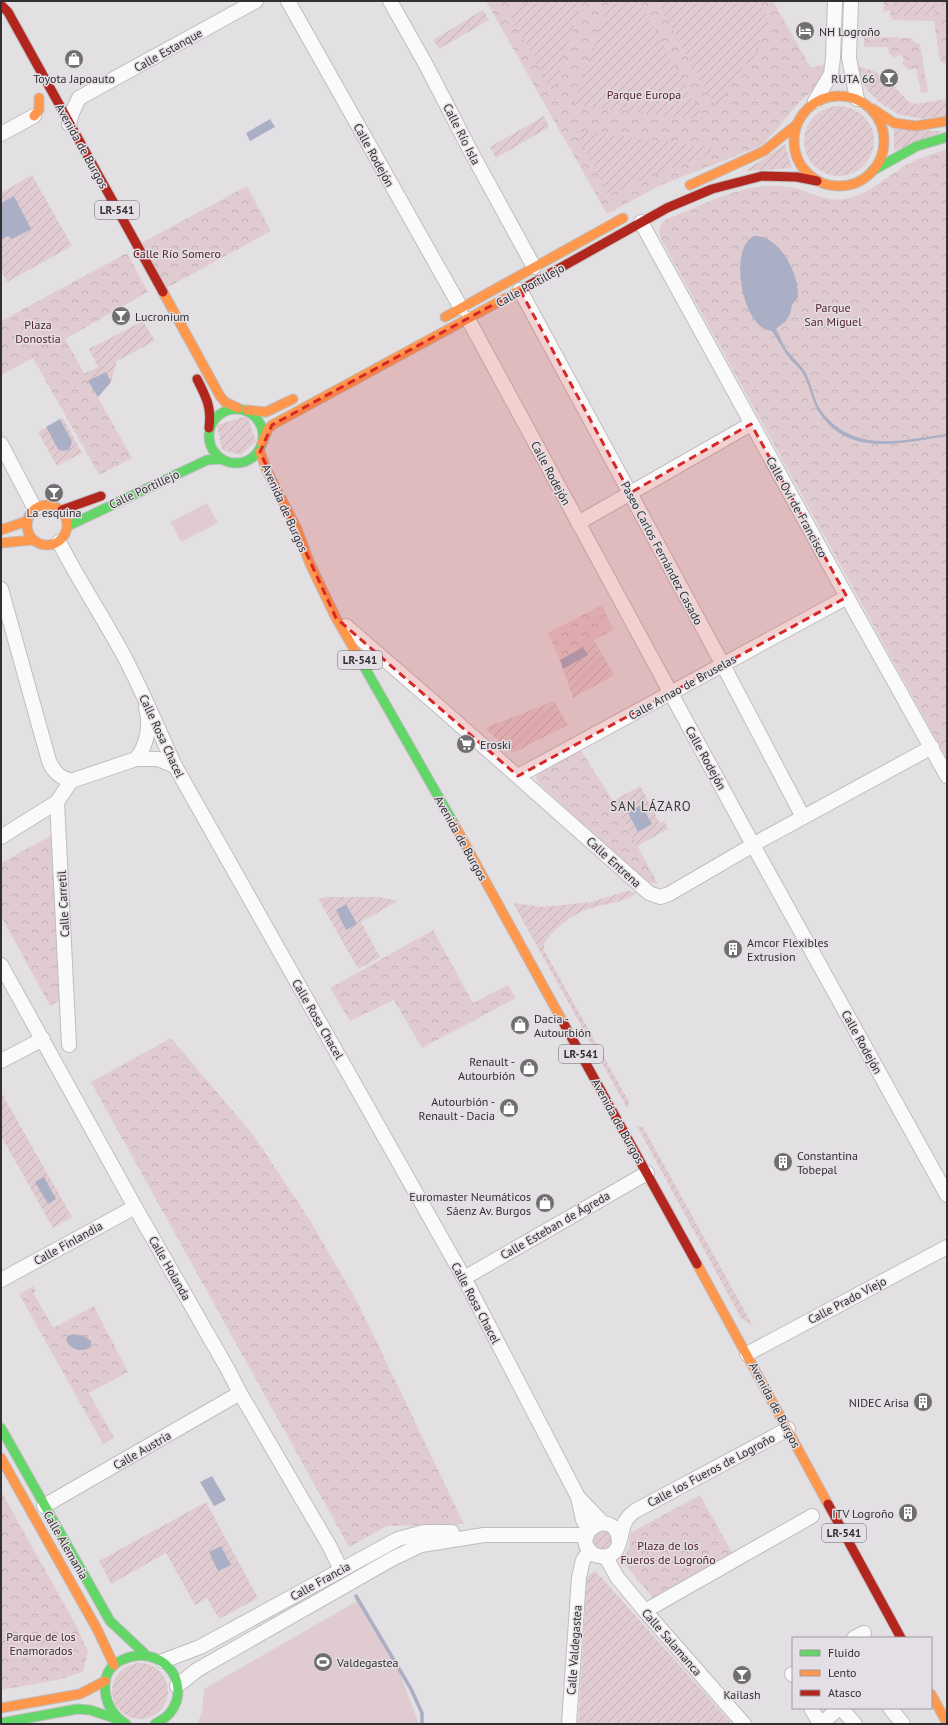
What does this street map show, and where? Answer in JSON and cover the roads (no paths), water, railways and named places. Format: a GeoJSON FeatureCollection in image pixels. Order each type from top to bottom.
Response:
{"type":"FeatureCollection","features":[{"type":"Feature","properties":{"kind":"main road","name":"Avenida de Burgos"},"geometry":{"type":"LineString","coordinates":[[1,5],[8,12],[220,396],[225,402],[242,409]]}},
{"type":"Feature","properties":{"kind":"main road","name":"Avenida de Burgos"},"geometry":{"type":"LineString","coordinates":[[38,95],[43,116],[39,110],[38,95]]}},
{"type":"Feature","properties":{"kind":"main road"},"geometry":{"type":"LineString","coordinates":[[947,121],[916,126],[894,122],[857,99],[838,95],[816,101],[807,106],[796,125],[793,141],[797,159],[808,174],[817,181],[839,187],[858,182],[900,154],[929,141],[947,137]]}},
{"type":"Feature","properties":{"kind":"main road"},"geometry":{"type":"LineString","coordinates":[[870,173],[880,159],[884,138],[880,122],[872,108]]}},
{"type":"Feature","properties":{"kind":"main road"},"geometry":{"type":"LineString","coordinates":[[682,188],[747,160],[764,151],[796,125]]}},
{"type":"Feature","properties":{"kind":"main road","name":"Calle Portillejo"},"geometry":{"type":"LineString","coordinates":[[435,322],[465,314],[520,290],[667,208],[712,189],[762,176],[797,177],[817,181]]}},
{"type":"Feature","properties":{"kind":"main road","name":"Calle Portillejo"},"geometry":{"type":"LineString","coordinates":[[261,447],[268,429],[272,425],[465,314],[534,267],[629,214]]}},
{"type":"Feature","properties":{"kind":"main road"},"geometry":{"type":"LineString","coordinates":[[193,372],[210,408],[211,414],[208,438],[206,445],[201,451]]}},
{"type":"Feature","properties":{"kind":"main road"},"geometry":{"type":"LineString","coordinates":[[209,428],[213,419],[220,413],[229,409],[242,409],[256,413],[265,413],[304,393]]}},
{"type":"Feature","properties":{"kind":"main road","name":"LR-541"},"geometry":{"type":"LineString","coordinates":[[242,409],[255,415],[260,423],[263,432],[261,447]]}},
{"type":"Feature","properties":{"kind":"main road"},"geometry":{"type":"LineString","coordinates":[[208,438],[210,446],[215,454],[226,461],[238,463],[247,461],[261,447]]}},
{"type":"Feature","properties":{"kind":"main road","name":"Avenida de Burgos"},"geometry":{"type":"LineString","coordinates":[[261,447],[266,469],[297,530],[310,564],[336,618],[415,754],[747,1354],[900,1637]]}},
{"type":"Feature","properties":{"kind":"main road","name":"Calle Portillejo"},"geometry":{"type":"LineString","coordinates":[[68,526],[207,460],[226,461]]}},
{"type":"Feature","properties":{"kind":"main road","name":"Avenida de Burgos"},"geometry":{"type":"LineString","coordinates":[[226,461],[247,472]]}},
{"type":"Feature","properties":{"kind":"main road","name":"Calle Portillejo"},"geometry":{"type":"LineString","coordinates":[[62,510],[77,506],[110,493]]}},
{"type":"Feature","properties":{"kind":"main road"},"geometry":{"type":"LineString","coordinates":[[47,504],[56,506],[62,510],[66,517],[68,526],[66,534],[59,542],[53,545],[45,546],[33,540],[27,531],[27,521],[30,514],[35,509],[47,504]]}},
{"type":"Feature","properties":{"kind":"main road"},"geometry":{"type":"LineString","coordinates":[[1,530],[27,521]]}},
{"type":"Feature","properties":{"kind":"main road"},"geometry":{"type":"LineString","coordinates":[[1,543],[33,540]]}},
{"type":"Feature","properties":{"kind":"main road","name":"Avenida de Burgos"},"geometry":{"type":"LineString","coordinates":[[293,542],[310,564]]}},
{"type":"Feature","properties":{"kind":"main road","name":"Calle Alemania"},"geometry":{"type":"LineString","coordinates":[[1,1428],[110,1621],[144,1653]]}},
{"type":"Feature","properties":{"kind":"main road","name":"Calle Alemania"},"geometry":{"type":"LineString","coordinates":[[1,1458],[97,1629],[114,1665]]}},
{"type":"Feature","properties":{"kind":"main road"},"geometry":{"type":"LineString","coordinates":[[117,1719],[106,1703],[105,1681],[108,1672],[114,1665],[127,1656],[144,1653],[163,1661],[174,1675],[178,1686],[176,1703],[164,1719],[155,1724]]}},
{"type":"Feature","properties":{"kind":"main road"},"geometry":{"type":"LineString","coordinates":[[1,1708],[80,1694],[105,1681]]}},
{"type":"Feature","properties":{"kind":"main road"},"geometry":{"type":"LineString","coordinates":[[932,1696],[943,1722]]}},
{"type":"Feature","properties":{"kind":"main road"},"geometry":{"type":"LineString","coordinates":[[1,1723],[76,1709],[90,1710],[117,1719],[126,1724]]}},
{"type":"Feature","properties":{"kind":"street","name":"Calle Estanque"},"geometry":{"type":"LineString","coordinates":[[80,98],[256,1]]}},
{"type":"Feature","properties":{"kind":"street","name":"Calle Rodejón"},"geometry":{"type":"LineString","coordinates":[[288,1],[465,314],[671,694],[947,1195]]}},
{"type":"Feature","properties":{"kind":"street","name":"Calle Río Isla"},"geometry":{"type":"LineString","coordinates":[[390,1],[425,63],[470,150],[534,267]]}},
{"type":"Feature","properties":{"kind":"street"},"geometry":{"type":"LineString","coordinates":[[816,101],[831,74],[835,1]]}},
{"type":"Feature","properties":{"kind":"street"},"geometry":{"type":"LineString","coordinates":[[851,1],[849,58],[857,99]]}},
{"type":"Feature","properties":{"kind":"street"},"geometry":{"type":"LineString","coordinates":[[50,88],[56,93],[80,98],[72,113],[70,124]]}},
{"type":"Feature","properties":{"kind":"street"},"geometry":{"type":"LineString","coordinates":[[1,134],[43,116]]}},
{"type":"Feature","properties":{"kind":"street","name":"Calle Ovi de Francisco"},"geometry":{"type":"LineString","coordinates":[[641,222],[947,776]]}},
{"type":"Feature","properties":{"kind":"street","name":"Paseo Carlos Fernández Casado"},"geometry":{"type":"LineString","coordinates":[[520,290],[723,665],[802,817]]}},
{"type":"Feature","properties":{"kind":"street"},"geometry":{"type":"LineString","coordinates":[[578,523],[752,424]]}},
{"type":"Feature","properties":{"kind":"street"},"geometry":{"type":"LineString","coordinates":[[1,444],[35,509]]}},
{"type":"Feature","properties":{"kind":"street","name":"Calle Rosa Chacel"},"geometry":{"type":"LineString","coordinates":[[59,542],[141,690],[175,766],[464,1278],[578,1497],[583,1520],[593,1546]]}},
{"type":"Feature","properties":{"kind":"street"},"geometry":{"type":"LineString","coordinates":[[1,589],[43,745],[53,770],[59,776],[71,781]]}},
{"type":"Feature","properties":{"kind":"street","name":"Calle Arnao de Bruselas"},"geometry":{"type":"LineString","coordinates":[[518,776],[847,597]]}},
{"type":"Feature","properties":{"kind":"street","name":"Calle Entrena"},"geometry":{"type":"LineString","coordinates":[[336,618],[518,776],[649,893],[660,897],[669,894],[802,817],[932,747]]}},
{"type":"Feature","properties":{"kind":"street"},"geometry":{"type":"LineString","coordinates":[[136,759],[141,753],[146,742],[147,712],[141,690]]}},
{"type":"Feature","properties":{"kind":"street"},"geometry":{"type":"LineString","coordinates":[[1,837],[57,802],[71,781],[136,759],[158,759],[175,766]]}},
{"type":"Feature","properties":{"kind":"street","name":"Calle Carretil"},"geometry":{"type":"LineString","coordinates":[[57,802],[69,1045]]}},
{"type":"Feature","properties":{"kind":"street","name":"Calle Holanda"},"geometry":{"type":"LineString","coordinates":[[1,965],[240,1393],[330,1547],[341,1570]]}},
{"type":"Feature","properties":{"kind":"street"},"geometry":{"type":"LineString","coordinates":[[1,1061],[42,1039]]}},
{"type":"Feature","properties":{"kind":"street","name":"Calle Esteban de Ágreda"},"geometry":{"type":"LineString","coordinates":[[464,1278],[647,1173]]}},
{"type":"Feature","properties":{"kind":"street","name":"Calle Finlandia"},"geometry":{"type":"LineString","coordinates":[[1,1280],[135,1206]]}},
{"type":"Feature","properties":{"kind":"street","name":"Calle Prado Viejo"},"geometry":{"type":"LineString","coordinates":[[747,1354],[947,1246]]}},
{"type":"Feature","properties":{"kind":"street","name":"Calle Austria"},"geometry":{"type":"LineString","coordinates":[[44,1506],[240,1393]]}},
{"type":"Feature","properties":{"kind":"street","name":"Calle los Fueros de Logroño"},"geometry":{"type":"LineString","coordinates":[[593,1546],[593,1526],[606,1524],[616,1515],[635,1511],[788,1429]]}},
{"type":"Feature","properties":{"kind":"street","name":"Calle Rosa Chacel"},"geometry":{"type":"LineString","coordinates":[[578,1497],[606,1524],[617,1531],[619,1542]]}},
{"type":"Feature","properties":{"kind":"street","name":"Calle los Fueros de Logroño"},"geometry":{"type":"LineString","coordinates":[[619,1542],[624,1522],[635,1511]]}},
{"type":"Feature","properties":{"kind":"street"},"geometry":{"type":"LineString","coordinates":[[645,1611],[812,1516]]}},
{"type":"Feature","properties":{"kind":"street","name":"Calle Francia"},"geometry":{"type":"LineString","coordinates":[[163,1661],[200,1648],[398,1539],[424,1532],[464,1532],[480,1533],[484,1535]]}},
{"type":"Feature","properties":{"kind":"street","name":"Calle Francia"},"geometry":{"type":"LineString","coordinates":[[178,1686],[197,1670],[392,1559],[421,1545],[484,1535],[556,1535],[593,1546]]}},
{"type":"Feature","properties":{"kind":"street"},"geometry":{"type":"LineString","coordinates":[[593,1546],[615,1552],[619,1542]]}},
{"type":"Feature","properties":{"kind":"street","name":"Calle Valdegastea"},"geometry":{"type":"LineString","coordinates":[[569,1724],[579,1577],[588,1565],[593,1546]]}},
{"type":"Feature","properties":{"kind":"street","name":"Calle Salamanca"},"geometry":{"type":"LineString","coordinates":[[593,1546],[645,1611],[744,1724]]}},
{"type":"Feature","properties":{"kind":"street"},"geometry":{"type":"LineString","coordinates":[[812,1709],[820,1724],[839,1709]]}},
{"type":"Feature","properties":{"kind":"street"},"geometry":{"type":"LineString","coordinates":[[841,1709],[855,1724]]}},
{"type":"Feature","properties":{"kind":"street"},"geometry":{"type":"LineString","coordinates":[[891,1709],[903,1724]]}},
{"type":"Feature","properties":{"kind":"water"},"geometry":{"type":"Polygon","coordinates":[[[270,119],[275,127],[250,141],[246,133],[270,119]]]}},
{"type":"Feature","properties":{"kind":"water"},"geometry":{"type":"Polygon","coordinates":[[[14,196],[31,229],[12,239],[8,236],[1,240],[1,203],[14,196]]]}},
{"type":"Feature","properties":{"kind":"water"},"geometry":{"type":"Polygon","coordinates":[[[754,236],[763,237],[772,242],[780,249],[791,267],[795,278],[798,297],[792,305],[790,314],[786,321],[776,329],[786,349],[807,375],[822,412],[835,425],[849,434],[864,439],[896,441],[947,434],[947,436],[912,442],[877,444],[860,442],[845,436],[831,427],[816,407],[802,372],[787,356],[772,331],[762,327],[753,318],[746,304],[740,272],[741,256],[746,244],[754,236]]]}},
{"type":"Feature","properties":{"kind":"water"},"geometry":{"type":"Polygon","coordinates":[[[106,372],[111,382],[98,397],[88,381],[106,372]]]}},
{"type":"Feature","properties":{"kind":"water"},"geometry":{"type":"Polygon","coordinates":[[[60,419],[72,442],[69,450],[63,451],[58,449],[46,427],[60,419]]]}},
{"type":"Feature","properties":{"kind":"water"},"geometry":{"type":"Polygon","coordinates":[[[583,647],[588,655],[563,669],[560,660],[583,647]]]}},
{"type":"Feature","properties":{"kind":"water"},"geometry":{"type":"Polygon","coordinates":[[[641,805],[652,824],[638,832],[628,813],[641,805]]]}},
{"type":"Feature","properties":{"kind":"water"},"geometry":{"type":"Polygon","coordinates":[[[346,904],[357,924],[346,930],[336,910],[346,904]]]}},
{"type":"Feature","properties":{"kind":"water"},"geometry":{"type":"Polygon","coordinates":[[[44,1177],[56,1199],[48,1204],[35,1182],[44,1177]]]}},
{"type":"Feature","properties":{"kind":"water"},"geometry":{"type":"Polygon","coordinates":[[[73,1334],[84,1336],[91,1341],[91,1347],[84,1350],[77,1350],[70,1346],[66,1340],[68,1336],[73,1334]]]}},
{"type":"Feature","properties":{"kind":"water"},"geometry":{"type":"Polygon","coordinates":[[[212,1476],[226,1500],[214,1506],[200,1482],[212,1476]]]}},
{"type":"Feature","properties":{"kind":"water"},"geometry":{"type":"Polygon","coordinates":[[[221,1546],[231,1565],[218,1571],[209,1552],[221,1546]]]}},
{"type":"Feature","properties":{"kind":"waterway"},"geometry":{"type":"LineString","coordinates":[[356,1596],[411,1689],[422,1713],[422,1724]]}},
{"type":"Feature","properties":{"kind":"place","name":"NH Logroño"},"geometry":{"type":"Point","coordinates":[805,31]}},
{"type":"Feature","properties":{"kind":"place","name":"Toyota Japoauto"},"geometry":{"type":"Point","coordinates":[74,59]}},
{"type":"Feature","properties":{"kind":"place","name":"RUTA 66"},"geometry":{"type":"Point","coordinates":[889,78]}},
{"type":"Feature","properties":{"kind":"place","name":"Lucronium"},"geometry":{"type":"Point","coordinates":[121,316]}},
{"type":"Feature","properties":{"kind":"place","name":"La esquina"},"geometry":{"type":"Point","coordinates":[54,493]}},
{"type":"Feature","properties":{"kind":"place","name":"Eroski"},"geometry":{"type":"Point","coordinates":[466,744]}},
{"type":"Feature","properties":{"kind":"place","name":"Amcor Flexibles Extrusion"},"geometry":{"type":"Point","coordinates":[733,949]}},
{"type":"Feature","properties":{"kind":"place","name":"Dacia - Autourbión"},"geometry":{"type":"Point","coordinates":[520,1025]}},
{"type":"Feature","properties":{"kind":"place","name":"Renault - Autourbión"},"geometry":{"type":"Point","coordinates":[529,1068]}},
{"type":"Feature","properties":{"kind":"place","name":"Autourbión - Renault - Dacia"},"geometry":{"type":"Point","coordinates":[509,1108]}},
{"type":"Feature","properties":{"kind":"place","name":"Constantina Tobepal"},"geometry":{"type":"Point","coordinates":[783,1162]}},
{"type":"Feature","properties":{"kind":"place","name":"Euromaster Neumáticos Sáenz Av. Burgos"},"geometry":{"type":"Point","coordinates":[545,1203]}},
{"type":"Feature","properties":{"kind":"place","name":"NIDEC Arisa"},"geometry":{"type":"Point","coordinates":[923,1402]}},
{"type":"Feature","properties":{"kind":"place","name":"ITV Logroño"},"geometry":{"type":"Point","coordinates":[908,1513]}},
{"type":"Feature","properties":{"kind":"place","name":"Valdegastea"},"geometry":{"type":"Point","coordinates":[323,1662]}},
{"type":"Feature","properties":{"kind":"place","name":"Kailash"},"geometry":{"type":"Point","coordinates":[742,1675]}},
{"type":"Feature","properties":{"kind":"district","name":"SAN LÁZARO"},"geometry":{"type":"Point","coordinates":[651,806]}},
{"type":"Feature","properties":{"kind":"park label","name":"Parque Europa"},"geometry":{"type":"Point","coordinates":[644,94]}},
{"type":"Feature","properties":{"kind":"park label","name":"Calle Río Somero"},"geometry":{"type":"Point","coordinates":[177,253]}},
{"type":"Feature","properties":{"kind":"park label","name":"Parque San Miguel"},"geometry":{"type":"Point","coordinates":[833,314]}},
{"type":"Feature","properties":{"kind":"park label","name":"Plaza Donostia"},"geometry":{"type":"Point","coordinates":[38,331]}},
{"type":"Feature","properties":{"kind":"park label","name":"Plaza de los Fueros de Logroño"},"geometry":{"type":"Point","coordinates":[668,1552]}},
{"type":"Feature","properties":{"kind":"park label","name":"Parque de los Enamorados"},"geometry":{"type":"Point","coordinates":[41,1643]}}]}
